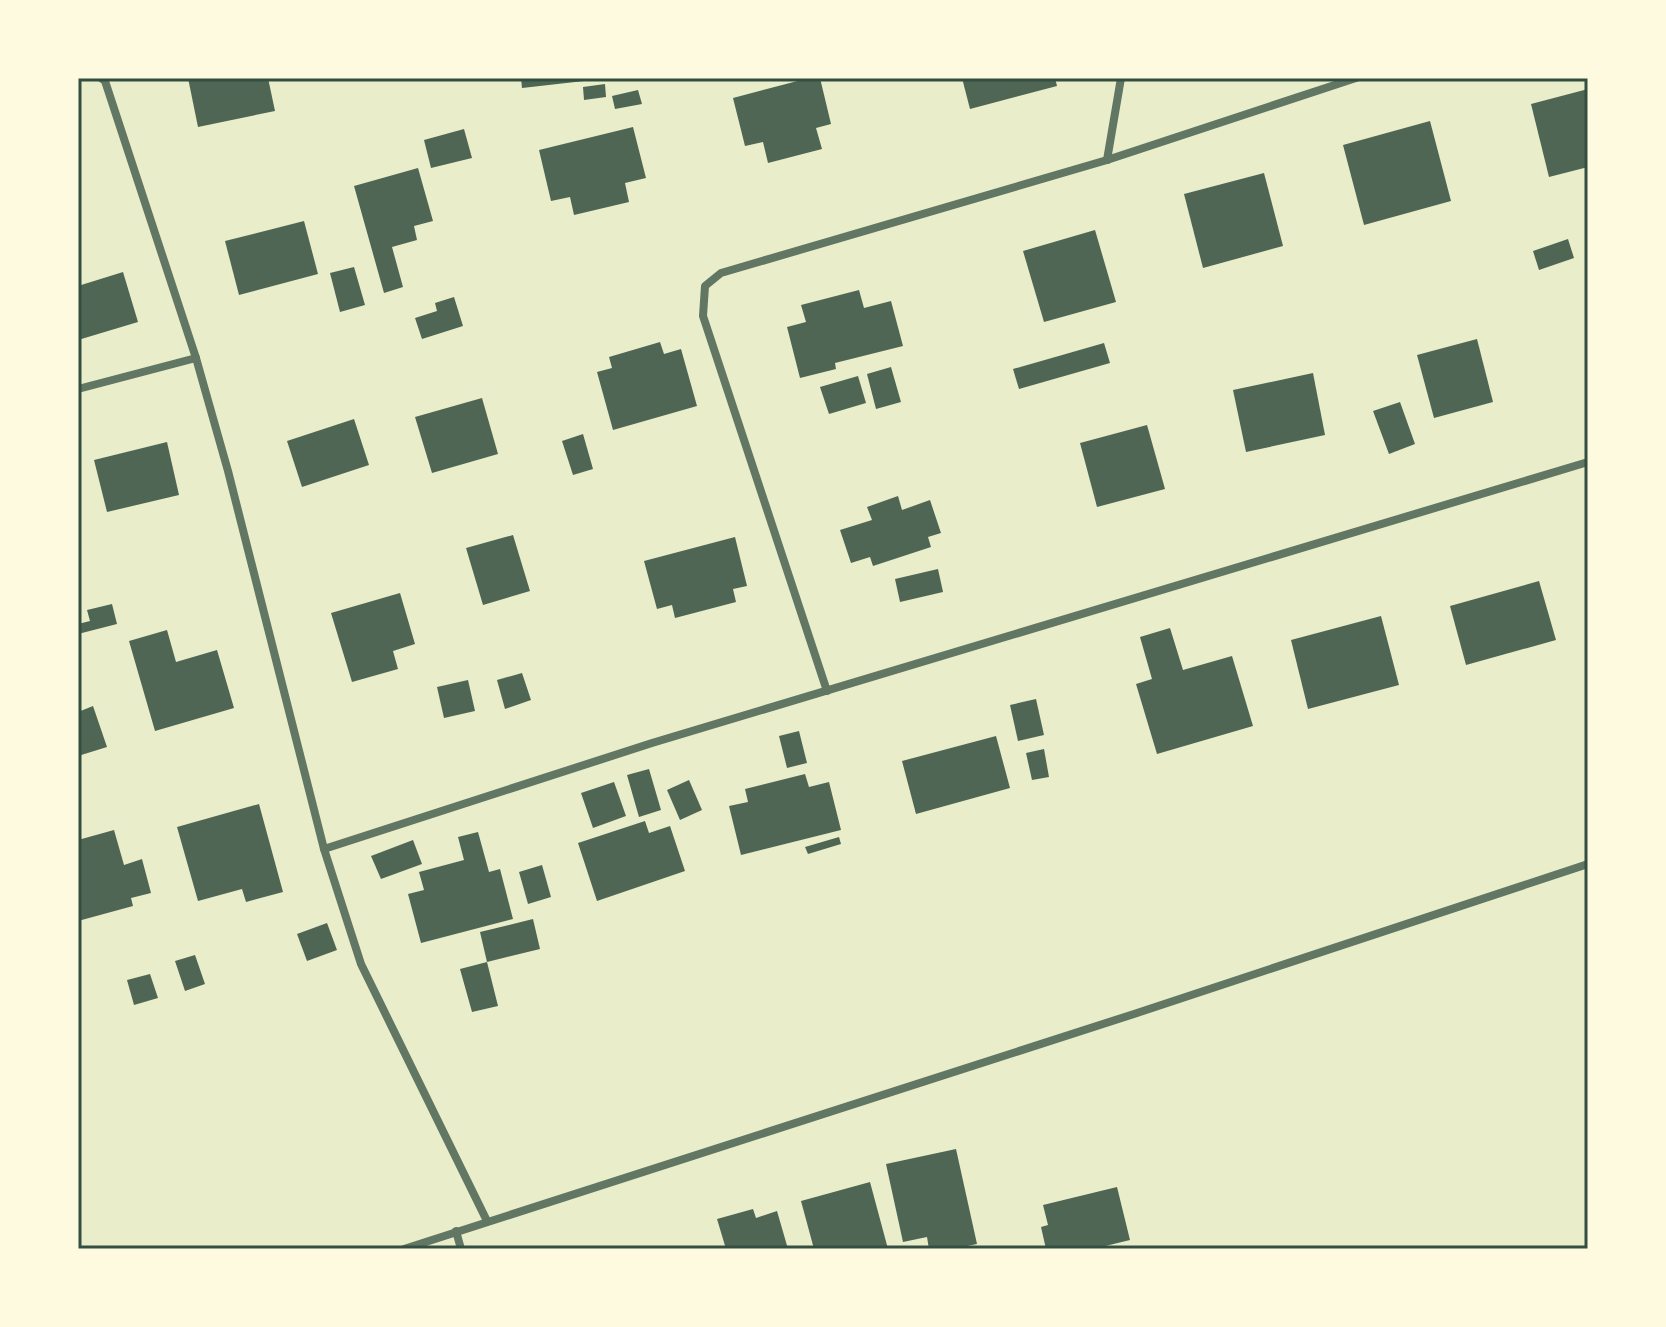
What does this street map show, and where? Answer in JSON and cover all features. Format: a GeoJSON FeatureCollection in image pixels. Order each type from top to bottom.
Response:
{"type":"FeatureCollection","features":[{"type":"Feature","properties":{"kind":"street"},"geometry":{"type":"LineString","coordinates":[[1107,160],[1121,78]]}},
{"type":"Feature","properties":{"kind":"street"},"geometry":{"type":"LineString","coordinates":[[827,691],[703,316],[705,286],[721,273],[1107,160],[1356,78]]}},
{"type":"Feature","properties":{"kind":"street"},"geometry":{"type":"LineString","coordinates":[[104,79],[196,358],[228,471],[324,849],[361,964],[487,1221]]}},
{"type":"Feature","properties":{"kind":"street"},"geometry":{"type":"LineString","coordinates":[[78,389],[196,358]]}},
{"type":"Feature","properties":{"kind":"street"},"geometry":{"type":"LineString","coordinates":[[324,849],[652,743],[1588,462]]}},
{"type":"Feature","properties":{"kind":"street"},"geometry":{"type":"LineString","coordinates":[[404,1249],[1588,864]]}},
{"type":"Feature","properties":{"kind":"street"},"geometry":{"type":"LineString","coordinates":[[456,1231],[461,1249]]}},
{"type":"Feature","properties":{"kind":"building"},"geometry":{"type":"Polygon","coordinates":[[[188,78],[268,78],[275,111],[198,127],[188,78]]]}},
{"type":"Feature","properties":{"kind":"building"},"geometry":{"type":"Polygon","coordinates":[[[521,78],[593,78],[593,80],[522,88],[521,78]]]}},
{"type":"Feature","properties":{"kind":"building"},"geometry":{"type":"Polygon","coordinates":[[[809,78],[820,78],[831,124],[816,128],[822,149],[768,163],[763,142],[745,146],[733,98],[809,78]]]}},
{"type":"Feature","properties":{"kind":"building"},"geometry":{"type":"Polygon","coordinates":[[[962,78],[1055,78],[1057,86],[970,109],[962,78]]]}},
{"type":"Feature","properties":{"kind":"building"},"geometry":{"type":"Polygon","coordinates":[[[605,84],[606,97],[584,100],[583,87],[605,84]]]}},
{"type":"Feature","properties":{"kind":"building"},"geometry":{"type":"Polygon","coordinates":[[[1588,89],[1588,167],[1549,177],[1531,104],[1588,89]]]}},
{"type":"Feature","properties":{"kind":"building"},"geometry":{"type":"Polygon","coordinates":[[[638,90],[642,104],[615,109],[612,96],[638,90]]]}},
{"type":"Feature","properties":{"kind":"building"},"geometry":{"type":"Polygon","coordinates":[[[1430,121],[1451,201],[1364,225],[1343,145],[1430,121]]]}},
{"type":"Feature","properties":{"kind":"building"},"geometry":{"type":"Polygon","coordinates":[[[633,127],[646,178],[625,183],[629,202],[574,215],[570,197],[551,201],[539,150],[633,127]]]}},
{"type":"Feature","properties":{"kind":"building"},"geometry":{"type":"Polygon","coordinates":[[[464,129],[472,158],[431,168],[424,140],[464,129]]]}},
{"type":"Feature","properties":{"kind":"building"},"geometry":{"type":"Polygon","coordinates":[[[418,168],[433,221],[414,226],[417,240],[392,247],[403,287],[384,293],[354,186],[418,168]]]}},
{"type":"Feature","properties":{"kind":"building"},"geometry":{"type":"Polygon","coordinates":[[[1264,173],[1283,246],[1203,268],[1184,194],[1264,173]]]}},
{"type":"Feature","properties":{"kind":"building"},"geometry":{"type":"Polygon","coordinates":[[[304,221],[318,274],[239,295],[225,241],[304,221]]]}},
{"type":"Feature","properties":{"kind":"building"},"geometry":{"type":"Polygon","coordinates":[[[1095,230],[1116,302],[1044,322],[1023,251],[1095,230]]]}},
{"type":"Feature","properties":{"kind":"building"},"geometry":{"type":"Polygon","coordinates":[[[1568,239],[1574,258],[1539,270],[1533,251],[1568,239]]]}},
{"type":"Feature","properties":{"kind":"building"},"geometry":{"type":"Polygon","coordinates":[[[354,267],[365,305],[340,312],[330,273],[354,267]]]}},
{"type":"Feature","properties":{"kind":"building"},"geometry":{"type":"Polygon","coordinates":[[[123,272],[138,322],[78,340],[78,286],[123,272]]]}},
{"type":"Feature","properties":{"kind":"building"},"geometry":{"type":"Polygon","coordinates":[[[859,290],[864,308],[891,301],[903,346],[835,363],[836,369],[800,378],[787,327],[806,322],[801,305],[859,290]]]}},
{"type":"Feature","properties":{"kind":"building"},"geometry":{"type":"Polygon","coordinates":[[[454,297],[463,326],[422,339],[415,318],[437,311],[435,303],[454,297]]]}},
{"type":"Feature","properties":{"kind":"building"},"geometry":{"type":"Polygon","coordinates":[[[1477,339],[1493,402],[1434,418],[1417,355],[1477,339]]]}},
{"type":"Feature","properties":{"kind":"building"},"geometry":{"type":"Polygon","coordinates":[[[660,342],[664,354],[681,349],[697,406],[613,430],[597,372],[612,368],[609,357],[660,342]]]}},
{"type":"Feature","properties":{"kind":"building"},"geometry":{"type":"Polygon","coordinates":[[[1104,343],[1110,363],[1019,389],[1013,369],[1104,343]]]}},
{"type":"Feature","properties":{"kind":"building"},"geometry":{"type":"Polygon","coordinates":[[[891,367],[901,402],[876,409],[867,374],[891,367]]]}},
{"type":"Feature","properties":{"kind":"building"},"geometry":{"type":"Polygon","coordinates":[[[1313,373],[1325,435],[1246,452],[1233,390],[1313,373]]]}},
{"type":"Feature","properties":{"kind":"building"},"geometry":{"type":"Polygon","coordinates":[[[858,376],[866,403],[829,414],[820,387],[858,376]]]}},
{"type":"Feature","properties":{"kind":"building"},"geometry":{"type":"Polygon","coordinates":[[[482,398],[498,454],[432,473],[415,417],[482,398]]]}},
{"type":"Feature","properties":{"kind":"building"},"geometry":{"type":"Polygon","coordinates":[[[1400,402],[1415,444],[1389,454],[1373,411],[1400,402]]]}},
{"type":"Feature","properties":{"kind":"building"},"geometry":{"type":"Polygon","coordinates":[[[354,419],[369,465],[302,487],[287,441],[354,419]]]}},
{"type":"Feature","properties":{"kind":"building"},"geometry":{"type":"Polygon","coordinates":[[[1147,425],[1165,489],[1097,507],[1080,443],[1147,425]]]}},
{"type":"Feature","properties":{"kind":"building"},"geometry":{"type":"Polygon","coordinates":[[[583,434],[593,469],[573,475],[562,441],[583,434]]]}},
{"type":"Feature","properties":{"kind":"building"},"geometry":{"type":"Polygon","coordinates":[[[167,442],[179,495],[107,512],[94,460],[167,442]]]}},
{"type":"Feature","properties":{"kind":"building"},"geometry":{"type":"Polygon","coordinates":[[[898,496],[902,510],[930,500],[941,533],[928,537],[931,547],[873,566],[870,557],[851,563],[840,530],[872,520],[867,507],[898,496]]]}},
{"type":"Feature","properties":{"kind":"building"},"geometry":{"type":"Polygon","coordinates":[[[513,535],[530,591],[483,605],[466,548],[513,535]]]}},
{"type":"Feature","properties":{"kind":"building"},"geometry":{"type":"Polygon","coordinates":[[[735,537],[747,586],[733,589],[736,602],[675,618],[672,605],[657,609],[644,561],[735,537]]]}},
{"type":"Feature","properties":{"kind":"building"},"geometry":{"type":"Polygon","coordinates":[[[938,569],[943,592],[900,602],[895,579],[938,569]]]}},
{"type":"Feature","properties":{"kind":"building"},"geometry":{"type":"Polygon","coordinates":[[[1539,581],[1556,640],[1466,665],[1450,606],[1539,581]]]}},
{"type":"Feature","properties":{"kind":"building"},"geometry":{"type":"Polygon","coordinates":[[[400,593],[415,644],[393,651],[398,669],[352,682],[331,613],[400,593]]]}},
{"type":"Feature","properties":{"kind":"building"},"geometry":{"type":"Polygon","coordinates":[[[112,604],[117,624],[78,634],[78,624],[90,621],[87,610],[112,604]]]}},
{"type":"Feature","properties":{"kind":"building"},"geometry":{"type":"Polygon","coordinates":[[[1381,616],[1399,685],[1308,709],[1291,640],[1381,616]]]}},
{"type":"Feature","properties":{"kind":"building"},"geometry":{"type":"Polygon","coordinates":[[[1170,628],[1183,670],[1232,656],[1253,726],[1157,754],[1136,684],[1152,679],[1140,637],[1170,628]]]}},
{"type":"Feature","properties":{"kind":"building"},"geometry":{"type":"Polygon","coordinates":[[[167,630],[176,662],[217,650],[234,708],[155,731],[129,641],[167,630]]]}},
{"type":"Feature","properties":{"kind":"building"},"geometry":{"type":"Polygon","coordinates":[[[522,673],[531,700],[505,709],[497,680],[522,673]]]}},
{"type":"Feature","properties":{"kind":"building"},"geometry":{"type":"Polygon","coordinates":[[[468,680],[475,711],[444,718],[437,687],[468,680]]]}},
{"type":"Feature","properties":{"kind":"building"},"geometry":{"type":"Polygon","coordinates":[[[1036,699],[1044,735],[1018,741],[1010,705],[1036,699]]]}},
{"type":"Feature","properties":{"kind":"building"},"geometry":{"type":"Polygon","coordinates":[[[93,706],[107,747],[78,756],[78,712],[93,706]]]}},
{"type":"Feature","properties":{"kind":"building"},"geometry":{"type":"Polygon","coordinates":[[[799,731],[807,763],[787,768],[779,736],[799,731]]]}},
{"type":"Feature","properties":{"kind":"building"},"geometry":{"type":"Polygon","coordinates":[[[996,736],[1010,788],[916,814],[902,761],[996,736]]]}},
{"type":"Feature","properties":{"kind":"building"},"geometry":{"type":"Polygon","coordinates":[[[1044,749],[1049,777],[1032,780],[1026,753],[1044,749]]]}},
{"type":"Feature","properties":{"kind":"building"},"geometry":{"type":"Polygon","coordinates":[[[649,769],[661,810],[639,817],[627,775],[649,769]]]}},
{"type":"Feature","properties":{"kind":"building"},"geometry":{"type":"Polygon","coordinates":[[[805,774],[809,787],[829,782],[841,830],[741,855],[729,806],[748,802],[745,789],[805,774]]]}},
{"type":"Feature","properties":{"kind":"building"},"geometry":{"type":"Polygon","coordinates":[[[689,780],[702,810],[680,820],[667,790],[689,780]]]}},
{"type":"Feature","properties":{"kind":"building"},"geometry":{"type":"Polygon","coordinates":[[[614,782],[626,816],[593,828],[581,793],[614,782]]]}},
{"type":"Feature","properties":{"kind":"building"},"geometry":{"type":"Polygon","coordinates":[[[259,804],[283,892],[246,902],[242,889],[198,901],[177,827],[259,804]]]}},
{"type":"Feature","properties":{"kind":"building"},"geometry":{"type":"Polygon","coordinates":[[[645,821],[649,833],[670,826],[685,871],[597,901],[578,843],[645,821]]]}},
{"type":"Feature","properties":{"kind":"building"},"geometry":{"type":"Polygon","coordinates":[[[114,830],[124,865],[142,859],[151,893],[131,898],[133,906],[78,921],[78,840],[114,830]]]}},
{"type":"Feature","properties":{"kind":"building"},"geometry":{"type":"Polygon","coordinates":[[[478,832],[489,872],[500,869],[513,919],[421,943],[408,894],[424,890],[419,872],[464,860],[458,837],[478,832]]]}},
{"type":"Feature","properties":{"kind":"building"},"geometry":{"type":"Polygon","coordinates":[[[839,837],[841,844],[808,854],[805,847],[839,837]]]}},
{"type":"Feature","properties":{"kind":"building"},"geometry":{"type":"Polygon","coordinates":[[[413,840],[422,864],[381,879],[371,856],[413,840]]]}},
{"type":"Feature","properties":{"kind":"building"},"geometry":{"type":"Polygon","coordinates":[[[542,865],[551,897],[528,904],[519,872],[542,865]]]}},
{"type":"Feature","properties":{"kind":"building"},"geometry":{"type":"Polygon","coordinates":[[[533,919],[540,949],[487,962],[480,932],[533,919]]]}},
{"type":"Feature","properties":{"kind":"building"},"geometry":{"type":"Polygon","coordinates":[[[327,923],[337,950],[307,961],[297,934],[327,923]]]}},
{"type":"Feature","properties":{"kind":"building"},"geometry":{"type":"Polygon","coordinates":[[[195,955],[205,984],[185,991],[175,961],[195,955]]]}},
{"type":"Feature","properties":{"kind":"building"},"geometry":{"type":"Polygon","coordinates":[[[487,962],[498,1006],[472,1012],[460,969],[487,962]]]}},
{"type":"Feature","properties":{"kind":"building"},"geometry":{"type":"Polygon","coordinates":[[[150,974],[158,998],[134,1005],[127,980],[150,974]]]}},
{"type":"Feature","properties":{"kind":"building"},"geometry":{"type":"Polygon","coordinates":[[[956,1149],[977,1244],[953,1249],[929,1249],[927,1237],[903,1242],[886,1164],[956,1149]]]}},
{"type":"Feature","properties":{"kind":"building"},"geometry":{"type":"Polygon","coordinates":[[[870,1182],[888,1249],[814,1249],[801,1201],[870,1182]]]}},
{"type":"Feature","properties":{"kind":"building"},"geometry":{"type":"Polygon","coordinates":[[[1117,1187],[1130,1240],[1093,1249],[1046,1249],[1041,1227],[1048,1225],[1043,1205],[1117,1187]]]}},
{"type":"Feature","properties":{"kind":"building"},"geometry":{"type":"Polygon","coordinates":[[[753,1209],[756,1218],[777,1211],[788,1249],[726,1249],[717,1219],[753,1209]]]}}]}
